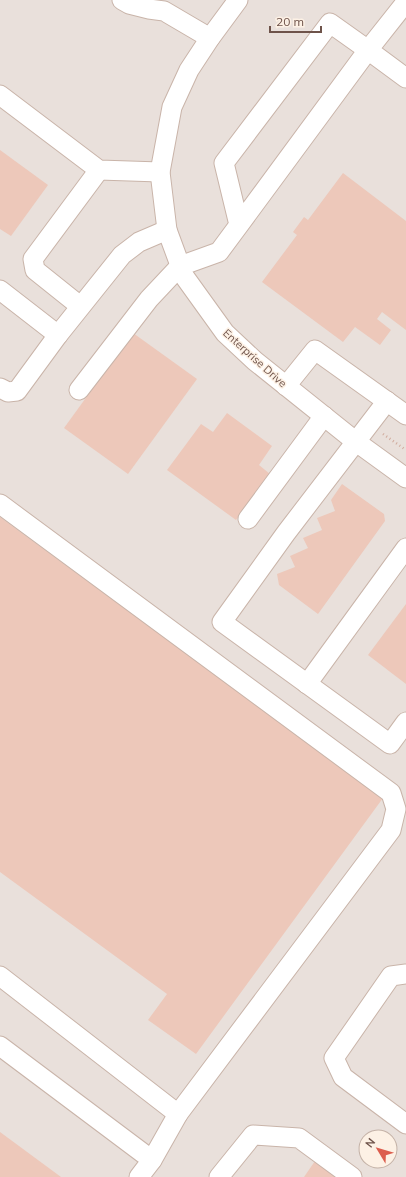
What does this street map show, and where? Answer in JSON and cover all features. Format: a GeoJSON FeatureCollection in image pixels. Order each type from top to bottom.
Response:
{"type":"FeatureCollection","features":[{"type":"Feature","properties":{"kind":"street"},"geometry":{"type":"LineString","coordinates":[[122,0],[128,4],[164,12],[210,38]]}},
{"type":"Feature","properties":{"kind":"street","name":"Enterprise Drive"},"geometry":{"type":"LineString","coordinates":[[238,0],[189,70],[172,107],[160,172],[167,230],[184,276],[225,333],[255,361],[355,442],[406,478]]}},
{"type":"Feature","properties":{"kind":"street"},"geometry":{"type":"LineString","coordinates":[[79,390],[149,299],[180,266],[219,252],[368,50],[406,2]]}},
{"type":"Feature","properties":{"kind":"street"},"geometry":{"type":"LineString","coordinates":[[239,225],[224,163],[330,23],[406,78]]}},
{"type":"Feature","properties":{"kind":"street"},"geometry":{"type":"LineString","coordinates":[[0,95],[99,170],[160,172]]}},
{"type":"Feature","properties":{"kind":"street"},"geometry":{"type":"LineString","coordinates":[[80,306],[35,270],[33,259],[99,170]]}},
{"type":"Feature","properties":{"kind":"street"},"geometry":{"type":"LineString","coordinates":[[0,388],[8,392],[17,391],[80,306],[122,255],[139,242],[167,230]]}},
{"type":"Feature","properties":{"kind":"street"},"geometry":{"type":"LineString","coordinates":[[0,290],[58,335]]}},
{"type":"Feature","properties":{"kind":"street"},"geometry":{"type":"LineString","coordinates":[[286,386],[315,350],[406,415]]}},
{"type":"Feature","properties":{"kind":"street"},"geometry":{"type":"LineString","coordinates":[[387,401],[286,533],[222,622],[390,744],[406,722]]}},
{"type":"Feature","properties":{"kind":"street"},"geometry":{"type":"LineString","coordinates":[[248,519],[324,416]]}},
{"type":"Feature","properties":{"kind":"street"},"geometry":{"type":"LineString","coordinates":[[0,504],[390,792],[396,808],[391,830],[178,1114],[152,1160],[139,1177]]}},
{"type":"Feature","properties":{"kind":"street"},"geometry":{"type":"LineString","coordinates":[[307,684],[406,548]]}},
{"type":"Feature","properties":{"kind":"street"},"geometry":{"type":"LineString","coordinates":[[406,974],[391,976],[334,1058],[343,1077],[406,1124]]}},
{"type":"Feature","properties":{"kind":"street"},"geometry":{"type":"LineString","coordinates":[[0,976],[178,1114]]}},
{"type":"Feature","properties":{"kind":"street"},"geometry":{"type":"LineString","coordinates":[[0,1046],[152,1160]]}},
{"type":"Feature","properties":{"kind":"street"},"geometry":{"type":"LineString","coordinates":[[219,1177],[253,1134],[299,1138],[352,1177]]}},
{"type":"Feature","properties":{"kind":"shaded area"},"geometry":{"type":"Polygon","coordinates":[[[0,0],[406,0],[406,1177],[0,1177],[0,0]]]}},
{"type":"Feature","properties":{"kind":"building"},"geometry":{"type":"Polygon","coordinates":[[[0,150],[48,185],[11,236],[0,229],[0,150]]]}},
{"type":"Feature","properties":{"kind":"building"},"geometry":{"type":"Polygon","coordinates":[[[343,173],[406,221],[406,330],[382,312],[377,319],[391,330],[380,345],[355,327],[343,342],[262,282],[297,235],[293,232],[304,217],[308,220],[343,173]]]}},
{"type":"Feature","properties":{"kind":"building"},"geometry":{"type":"Polygon","coordinates":[[[133,333],[197,379],[128,474],[64,428],[133,333]]]}},
{"type":"Feature","properties":{"kind":"building"},"geometry":{"type":"Polygon","coordinates":[[[227,413],[272,446],[259,465],[270,474],[236,520],[167,470],[201,424],[213,432],[227,413]]]}},
{"type":"Feature","properties":{"kind":"building"},"geometry":{"type":"Polygon","coordinates":[[[342,484],[384,514],[385,521],[318,614],[279,585],[277,574],[295,567],[290,556],[308,548],[303,538],[322,530],[317,518],[335,511],[331,500],[342,484]]]}},
{"type":"Feature","properties":{"kind":"building"},"geometry":{"type":"Polygon","coordinates":[[[0,517],[383,798],[196,1054],[148,1020],[167,994],[0,872],[0,517]]]}},
{"type":"Feature","properties":{"kind":"building"},"geometry":{"type":"Polygon","coordinates":[[[406,604],[406,684],[368,655],[406,604]]]}},
{"type":"Feature","properties":{"kind":"building"},"geometry":{"type":"Polygon","coordinates":[[[0,1132],[61,1177],[0,1177],[0,1132]]]}},
{"type":"Feature","properties":{"kind":"building"},"geometry":{"type":"Polygon","coordinates":[[[315,1161],[337,1177],[304,1177],[315,1161]]]}}]}
